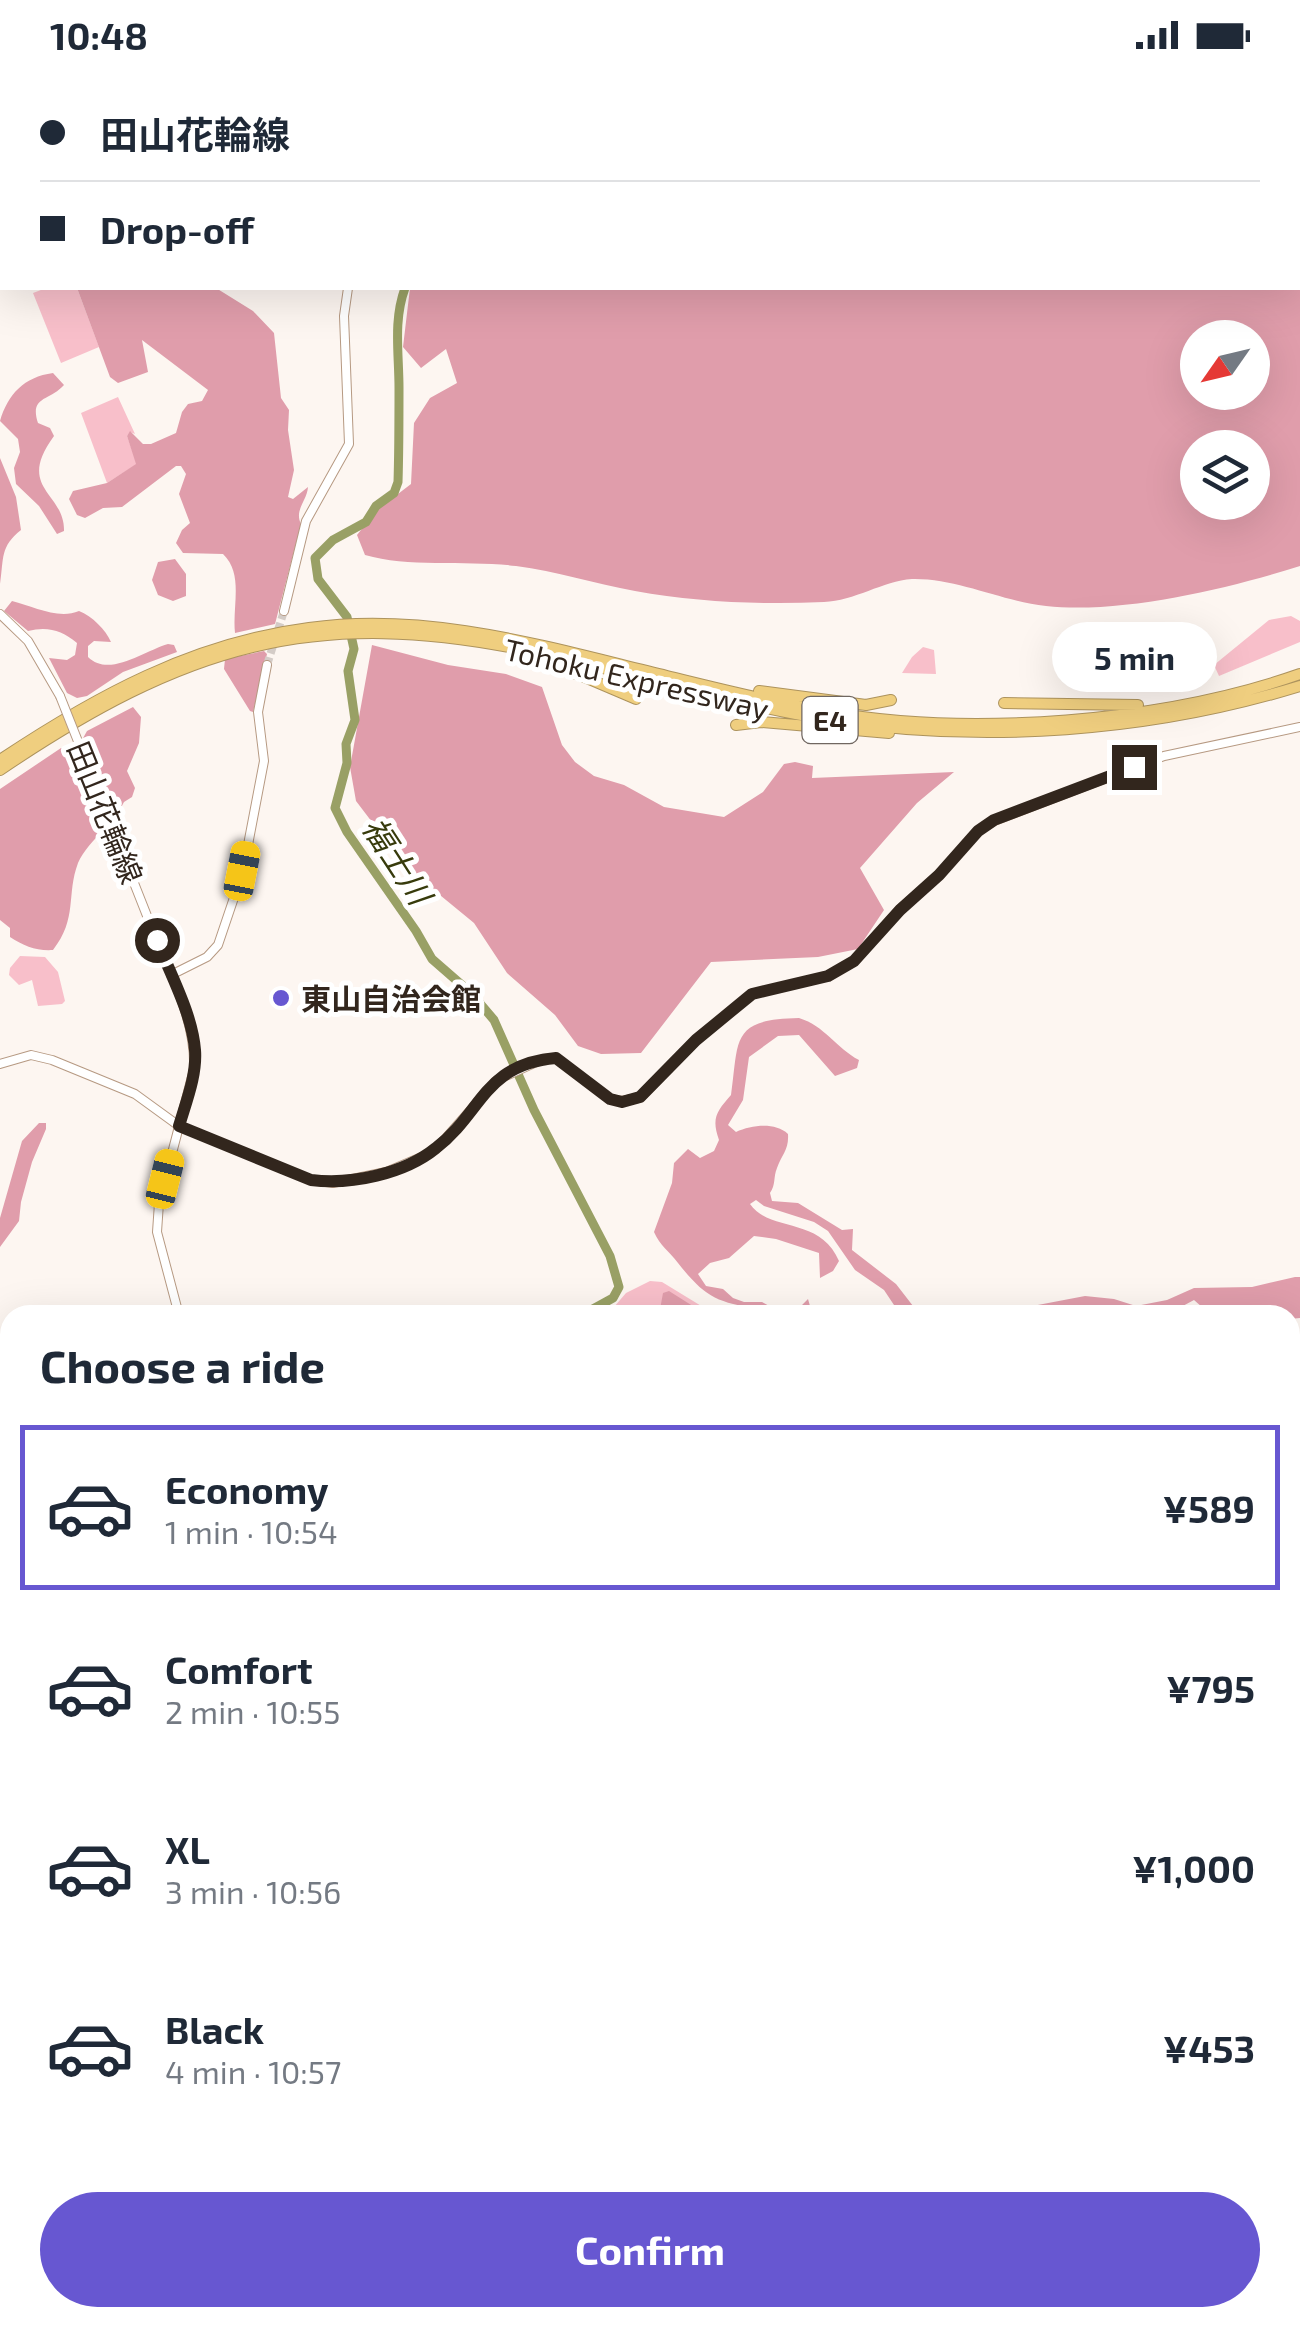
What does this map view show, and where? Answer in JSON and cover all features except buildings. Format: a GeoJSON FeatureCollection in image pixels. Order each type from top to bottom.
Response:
{"type":"FeatureCollection","features":[{"type":"Feature","properties":{"kind":"highway","name":"Tohoku Expressway"},"geometry":{"type":"LineString","coordinates":[[362,628],[469,640],[830,720],[898,728],[1073,728],[1222,708],[1300,686]]}},
{"type":"Feature","properties":{"kind":"highway","name":"Tohoku Expressway"},"geometry":{"type":"LineString","coordinates":[[0,770],[79,719],[174,671],[265,643],[341,629]]}},
{"type":"Feature","properties":{"kind":"highway","name":"Tohoku Expressway"},"geometry":{"type":"LineString","coordinates":[[0,760],[97,699],[182,659],[264,635],[341,629],[470,631],[830,712],[931,721],[1084,718],[1175,706],[1300,674]]}},
{"type":"Feature","properties":{"kind":"highway"},"geometry":{"type":"LineString","coordinates":[[469,640],[582,676],[636,700]]}},
{"type":"Feature","properties":{"kind":"highway"},"geometry":{"type":"LineString","coordinates":[[665,676],[847,704],[891,700]]}},
{"type":"Feature","properties":{"kind":"highway"},"geometry":{"type":"LineString","coordinates":[[1004,703],[1126,706],[1218,696]]}},
{"type":"Feature","properties":{"kind":"highway"},"geometry":{"type":"LineString","coordinates":[[736,724],[761,722],[891,734],[984,731]]}},
{"type":"Feature","properties":{"kind":"street"},"geometry":{"type":"LineString","coordinates":[[284,611],[306,522],[349,444],[344,316],[348,290]]}},
{"type":"Feature","properties":{"kind":"street","name":"田山花輪線"},"geometry":{"type":"LineString","coordinates":[[0,614],[28,641],[60,696],[190,1027],[194,1070],[159,1203],[157,1232],[176,1305]]}},
{"type":"Feature","properties":{"kind":"street"},"geometry":{"type":"LineString","coordinates":[[171,976],[207,957],[218,945],[242,871],[264,761],[258,712],[267,666]]}},
{"type":"Feature","properties":{"kind":"street"},"geometry":{"type":"LineString","coordinates":[[0,1064],[31,1055],[52,1060],[135,1094],[179,1126],[311,1180],[333,1183],[386,1172],[438,1147],[484,1091],[505,1074],[542,1059],[556,1058],[610,1099],[622,1102],[640,1097],[696,1040],[752,994],[828,976],[854,961],[978,831],[994,820],[1164,756],[1300,727]]}},
{"type":"Feature","properties":{"kind":"shaded area"},"geometry":{"type":"Polygon","coordinates":[[[78,290],[99,347],[61,363],[33,293],[78,290]]]}},
{"type":"Feature","properties":{"kind":"shaded area"},"geometry":{"type":"Polygon","coordinates":[[[78,290],[219,290],[253,311],[274,333],[281,398],[289,410],[294,470],[288,497],[293,499],[308,487],[275,624],[235,633],[235,581],[229,562],[223,554],[183,553],[176,543],[190,523],[179,494],[186,474],[181,466],[122,507],[103,508],[85,518],[77,515],[69,499],[73,491],[107,483],[136,464],[127,436],[130,431],[143,444],[176,433],[182,412],[188,404],[202,401],[208,390],[142,340],[148,372],[118,383],[110,377],[78,290]]]}},
{"type":"Feature","properties":{"kind":"shaded area"},"geometry":{"type":"Polygon","coordinates":[[[410,290],[1300,290],[1300,566],[1174,598],[1076,608],[1029,603],[946,582],[912,579],[824,602],[705,600],[635,591],[516,566],[400,561],[365,555],[357,535],[377,510],[411,484],[414,423],[430,398],[457,383],[446,349],[421,368],[403,347],[410,290]]]}},
{"type":"Feature","properties":{"kind":"shaded area"},"geometry":{"type":"Polygon","coordinates":[[[53,373],[64,385],[39,403],[36,414],[38,423],[50,428],[54,436],[39,468],[40,479],[62,518],[64,531],[57,534],[39,506],[16,484],[18,439],[0,421],[19,388],[34,378],[53,373]]]}},
{"type":"Feature","properties":{"kind":"shaded area"},"geometry":{"type":"Polygon","coordinates":[[[118,397],[135,434],[130,432],[127,436],[137,464],[107,483],[81,413],[118,397]]]}},
{"type":"Feature","properties":{"kind":"shaded area"},"geometry":{"type":"Polygon","coordinates":[[[0,458],[16,497],[21,530],[6,547],[0,584],[0,458]]]}},
{"type":"Feature","properties":{"kind":"shaded area"},"geometry":{"type":"Polygon","coordinates":[[[175,559],[186,574],[186,596],[173,601],[158,595],[152,580],[158,562],[175,559]]]}},
{"type":"Feature","properties":{"kind":"shaded area"},"geometry":{"type":"Polygon","coordinates":[[[12,601],[54,613],[79,611],[89,616],[111,642],[94,641],[88,646],[88,657],[96,663],[116,664],[168,644],[174,645],[177,652],[123,672],[87,696],[77,698],[67,693],[49,658],[67,660],[75,655],[77,643],[54,630],[28,631],[4,611],[12,601]]]}},
{"type":"Feature","properties":{"kind":"shaded area"},"geometry":{"type":"Polygon","coordinates":[[[1291,616],[1300,621],[1300,642],[1219,676],[1214,665],[1269,620],[1291,616]]]}},
{"type":"Feature","properties":{"kind":"shaded area"},"geometry":{"type":"Polygon","coordinates":[[[372,645],[448,665],[506,674],[542,687],[562,745],[575,762],[594,776],[624,785],[664,807],[724,817],[763,792],[784,764],[795,762],[813,766],[812,778],[954,772],[917,803],[860,868],[884,910],[858,949],[818,957],[711,962],[641,1053],[601,1054],[578,1046],[555,1015],[507,973],[474,923],[407,868],[356,801],[350,767],[372,645]]]}},
{"type":"Feature","properties":{"kind":"shaded area"},"geometry":{"type":"Polygon","coordinates":[[[923,647],[934,650],[936,674],[902,673],[912,657],[923,647]]]}},
{"type":"Feature","properties":{"kind":"shaded area"},"geometry":{"type":"Polygon","coordinates":[[[264,651],[267,654],[253,712],[224,669],[225,659],[264,651]]]}},
{"type":"Feature","properties":{"kind":"shaded area"},"geometry":{"type":"Polygon","coordinates":[[[133,707],[141,717],[139,743],[127,771],[135,788],[117,815],[126,829],[120,836],[82,740],[87,731],[133,707]]]}},
{"type":"Feature","properties":{"kind":"shaded area"},"geometry":{"type":"Polygon","coordinates":[[[61,748],[73,749],[103,830],[78,863],[69,917],[61,938],[53,950],[41,950],[10,937],[10,928],[0,920],[0,789],[61,748]]]}},
{"type":"Feature","properties":{"kind":"shaded area"},"geometry":{"type":"Polygon","coordinates":[[[20,956],[45,957],[58,972],[65,1001],[62,1004],[38,1006],[32,980],[19,985],[9,975],[20,956]]]}},
{"type":"Feature","properties":{"kind":"shaded area"},"geometry":{"type":"Polygon","coordinates":[[[799,1018],[816,1026],[859,1060],[857,1068],[835,1076],[799,1035],[778,1036],[749,1057],[743,1100],[728,1125],[736,1132],[763,1126],[788,1134],[770,1193],[772,1201],[798,1203],[842,1230],[853,1229],[852,1250],[896,1284],[912,1305],[894,1305],[884,1290],[855,1270],[828,1231],[756,1200],[750,1204],[759,1213],[808,1231],[831,1247],[839,1261],[833,1271],[820,1278],[819,1253],[754,1236],[729,1258],[710,1263],[698,1274],[706,1286],[723,1289],[744,1302],[767,1305],[740,1305],[704,1291],[654,1232],[672,1183],[674,1163],[688,1149],[700,1158],[714,1151],[719,1140],[716,1120],[731,1095],[742,1036],[749,1028],[777,1019],[799,1018]]]}},
{"type":"Feature","properties":{"kind":"shaded area"},"geometry":{"type":"Polygon","coordinates":[[[39,1123],[46,1123],[46,1129],[32,1162],[19,1221],[0,1247],[0,1218],[22,1141],[39,1123]]]}},
{"type":"Feature","properties":{"kind":"shaded area"},"geometry":{"type":"Polygon","coordinates":[[[1300,1277],[1300,1305],[1200,1305],[1194,1300],[1185,1305],[1141,1305],[1167,1300],[1194,1288],[1252,1287],[1300,1277]]]}},
{"type":"Feature","properties":{"kind":"shaded area"},"geometry":{"type":"Polygon","coordinates":[[[650,1281],[662,1282],[700,1305],[616,1305],[626,1293],[650,1281]]]}},
{"type":"Feature","properties":{"kind":"shaded area"},"geometry":{"type":"Polygon","coordinates":[[[669,1291],[691,1305],[661,1305],[663,1293],[669,1291]]]}},
{"type":"Feature","properties":{"kind":"shaded area"},"geometry":{"type":"Polygon","coordinates":[[[1085,1296],[1133,1305],[1038,1305],[1085,1296]]]}},
{"type":"Feature","properties":{"kind":"waterway","name":"福士川"},"geometry":{"type":"LineString","coordinates":[[404,290],[398,325],[398,482],[394,493],[376,506],[366,522],[333,540],[315,558],[318,579],[347,617],[354,649],[348,671],[355,720],[346,744],[347,763],[335,808],[432,959],[471,993],[494,1020],[534,1110],[610,1256],[619,1287],[613,1298],[600,1305]]}},
{"type":"Feature","properties":{"kind":"tunnel"},"geometry":{"type":"LineString","coordinates":[[267,665],[284,611]]}},
{"type":"Feature","properties":{"kind":"place","name":"東山自治会館"},"geometry":{"type":"Point","coordinates":[281,998]}},
{"type":"Feature","properties":{"kind":"route"},"geometry":{"type":"LineString","coordinates":[[157,940],[195,1050],[194,1070],[179,1126],[311,1180],[353,1180],[386,1172],[426,1155],[438,1147],[490,1084],[542,1059],[556,1058],[610,1099],[622,1102],[640,1097],[696,1040],[752,994],[828,976],[854,961],[978,831],[994,820],[1134,767]]}}]}
